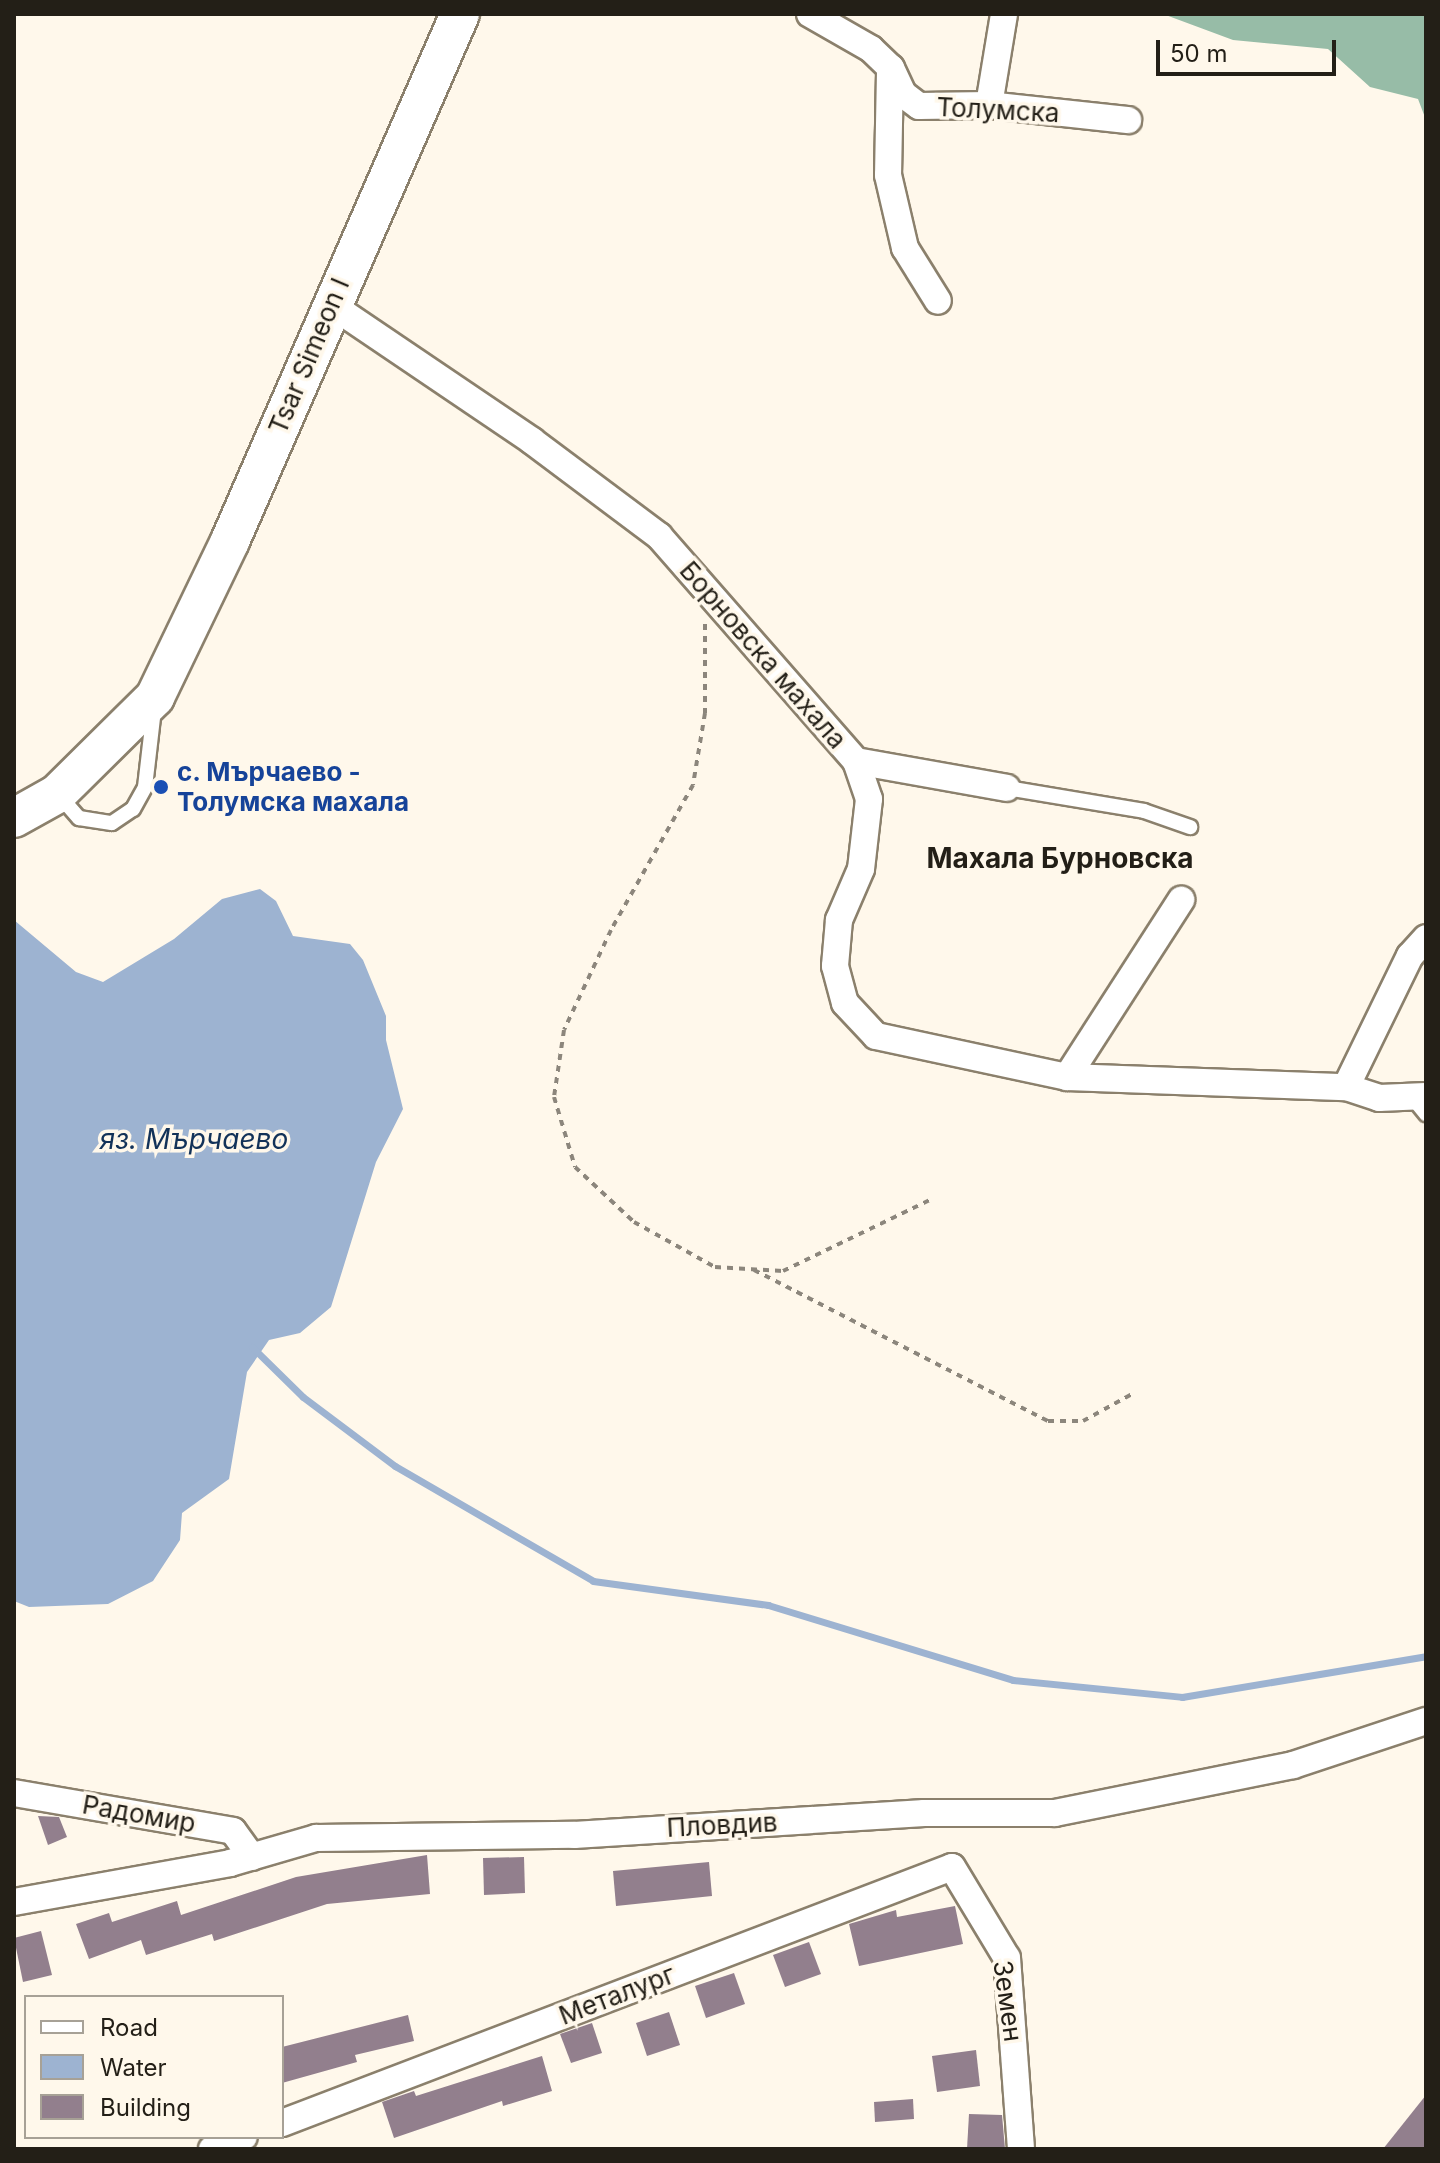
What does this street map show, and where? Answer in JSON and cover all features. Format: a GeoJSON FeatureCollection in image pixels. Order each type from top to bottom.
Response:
{"type":"FeatureCollection","features":[{"type":"Feature","properties":{"kind":"street","name":"Tsar Simeon I"},"geometry":{"type":"LineString","coordinates":[[57,794],[155,697],[230,541],[330,304],[460,14]]}},
{"type":"Feature","properties":{"kind":"street","name":"Толумска"},"geometry":{"type":"LineString","coordinates":[[810,14],[871,49],[891,68],[903,94],[919,106],[989,105],[1128,120]]}},
{"type":"Feature","properties":{"kind":"street"},"geometry":{"type":"LineString","coordinates":[[989,105],[1004,14]]}},
{"type":"Feature","properties":{"kind":"street"},"geometry":{"type":"LineString","coordinates":[[891,68],[888,175],[905,248],[938,301]]}},
{"type":"Feature","properties":{"kind":"street","name":"Борновска махала"},"geometry":{"type":"LineString","coordinates":[[330,304],[532,441],[659,536],[856,761],[869,799],[861,869],[839,920],[835,966],[845,1003],[876,1036],[1067,1077],[1346,1087],[1379,1098],[1422,1102]]}},
{"type":"Feature","properties":{"kind":"street"},"geometry":{"type":"LineString","coordinates":[[856,761],[1007,788]]}},
{"type":"Feature","properties":{"kind":"street"},"geometry":{"type":"LineString","coordinates":[[14,818],[57,794]]}},
{"type":"Feature","properties":{"kind":"street"},"geometry":{"type":"LineString","coordinates":[[1067,1077],[1181,900]]}},
{"type":"Feature","properties":{"kind":"street"},"geometry":{"type":"LineString","coordinates":[[1346,1087],[1410,956],[1426,938]]}},
{"type":"Feature","properties":{"kind":"street","name":"Пловдив"},"geometry":{"type":"LineString","coordinates":[[14,1902],[252,1857],[316,1838],[574,1835],[924,1813],[1055,1813],[1293,1765],[1426,1721]]}},
{"type":"Feature","properties":{"kind":"street","name":"Радомир"},"geometry":{"type":"LineString","coordinates":[[14,1793],[233,1831],[252,1857]]}},
{"type":"Feature","properties":{"kind":"street","name":"Металург"},"geometry":{"type":"LineString","coordinates":[[284,2122],[952,1867]]}},
{"type":"Feature","properties":{"kind":"street","name":"Земен"},"geometry":{"type":"LineString","coordinates":[[952,1867],[1007,1958],[1021,2149]]}},
{"type":"Feature","properties":{"kind":"street"},"geometry":{"type":"LineString","coordinates":[[212,2149],[239,2139]]}},
{"type":"Feature","properties":{"kind":"lane"},"geometry":{"type":"LineString","coordinates":[[57,794],[79,818],[112,823],[133,809],[145,787],[155,697]]}},
{"type":"Feature","properties":{"kind":"lane"},"geometry":{"type":"LineString","coordinates":[[1007,788],[1144,811],[1190,827]]}},
{"type":"Feature","properties":{"kind":"path"},"geometry":{"type":"LineString","coordinates":[[704,590],[705,713],[693,785],[611,930],[564,1030],[554,1097],[575,1167],[634,1222],[715,1267],[783,1271],[930,1200]]}},
{"type":"Feature","properties":{"kind":"path"},"geometry":{"type":"LineString","coordinates":[[752,1269],[1048,1421],[1083,1421],[1132,1394]]}},
{"type":"Feature","properties":{"kind":"green space"},"geometry":{"type":"Polygon","coordinates":[[[1163,14],[1426,14],[1426,120],[1418,99],[1370,87],[1328,49],[1233,40],[1163,14]]]}},
{"type":"Feature","properties":{"kind":"water","name":"яз. Мърчаево"},"geometry":{"type":"Polygon","coordinates":[[[260,889],[276,901],[293,936],[350,944],[363,960],[386,1016],[386,1040],[403,1109],[376,1162],[331,1307],[300,1333],[269,1340],[247,1372],[229,1479],[182,1513],[180,1540],[153,1581],[108,1604],[29,1607],[14,1601],[14,920],[76,972],[103,982],[174,939],[222,899],[260,889]]]}},
{"type":"Feature","properties":{"kind":"building"},"geometry":{"type":"Polygon","coordinates":[[[38,1816],[59,1817],[67,1837],[48,1845],[38,1816]]]}},
{"type":"Feature","properties":{"kind":"building"},"geometry":{"type":"Polygon","coordinates":[[[427,1855],[430,1894],[327,1904],[214,1941],[212,1934],[146,1955],[141,1940],[89,1959],[76,1924],[109,1913],[112,1922],[177,1901],[181,1915],[296,1877],[427,1855]]]}},
{"type":"Feature","properties":{"kind":"building"},"geometry":{"type":"Polygon","coordinates":[[[524,1857],[525,1893],[484,1895],[483,1858],[524,1857]]]}},
{"type":"Feature","properties":{"kind":"building"},"geometry":{"type":"Polygon","coordinates":[[[709,1862],[712,1896],[616,1906],[613,1871],[709,1862]]]}},
{"type":"Feature","properties":{"kind":"building"},"geometry":{"type":"Polygon","coordinates":[[[955,1906],[963,1944],[859,1966],[849,1924],[896,1910],[897,1917],[955,1906]]]}},
{"type":"Feature","properties":{"kind":"building"},"geometry":{"type":"Polygon","coordinates":[[[41,1931],[52,1975],[23,1982],[14,1938],[41,1931]]]}},
{"type":"Feature","properties":{"kind":"building"},"geometry":{"type":"Polygon","coordinates":[[[809,1942],[821,1974],[785,1987],[773,1955],[809,1942]]]}},
{"type":"Feature","properties":{"kind":"building"},"geometry":{"type":"Polygon","coordinates":[[[734,1973],[745,2004],[706,2018],[695,1986],[734,1973]]]}},
{"type":"Feature","properties":{"kind":"building"},"geometry":{"type":"Polygon","coordinates":[[[669,2012],[680,2045],[647,2056],[636,2023],[669,2012]]]}},
{"type":"Feature","properties":{"kind":"building"},"geometry":{"type":"Polygon","coordinates":[[[408,2015],[414,2041],[355,2055],[357,2062],[284,2082],[284,2046],[408,2015]]]}},
{"type":"Feature","properties":{"kind":"building"},"geometry":{"type":"Polygon","coordinates":[[[592,2023],[602,2053],[571,2063],[560,2034],[592,2023]]]}},
{"type":"Feature","properties":{"kind":"building"},"geometry":{"type":"Polygon","coordinates":[[[976,2050],[980,2086],[937,2092],[932,2056],[976,2050]]]}},
{"type":"Feature","properties":{"kind":"building"},"geometry":{"type":"Polygon","coordinates":[[[542,2056],[552,2091],[503,2106],[502,2101],[394,2138],[382,2102],[414,2091],[416,2096],[542,2056]]]}},
{"type":"Feature","properties":{"kind":"building"},"geometry":{"type":"Polygon","coordinates":[[[1426,2095],[1426,2149],[1383,2149],[1426,2095]]]}},
{"type":"Feature","properties":{"kind":"building"},"geometry":{"type":"Polygon","coordinates":[[[913,2099],[914,2119],[875,2122],[874,2102],[913,2099]]]}},
{"type":"Feature","properties":{"kind":"building"},"geometry":{"type":"Polygon","coordinates":[[[969,2114],[1002,2115],[1005,2149],[967,2149],[969,2114]]]}},
{"type":"Feature","properties":{"kind":"waterway"},"geometry":{"type":"LineString","coordinates":[[252,1347],[303,1397],[395,1466],[593,1581],[768,1605],[1013,1680],[1182,1697],[1426,1656]]}},
{"type":"Feature","properties":{"kind":"place","name":"с. Мърчаево - Толумска махала"},"geometry":{"type":"Point","coordinates":[161,787]}},
{"type":"Feature","properties":{"kind":"district","name":"Махала Бурновска"},"geometry":{"type":"Point","coordinates":[1060,858]}}]}
